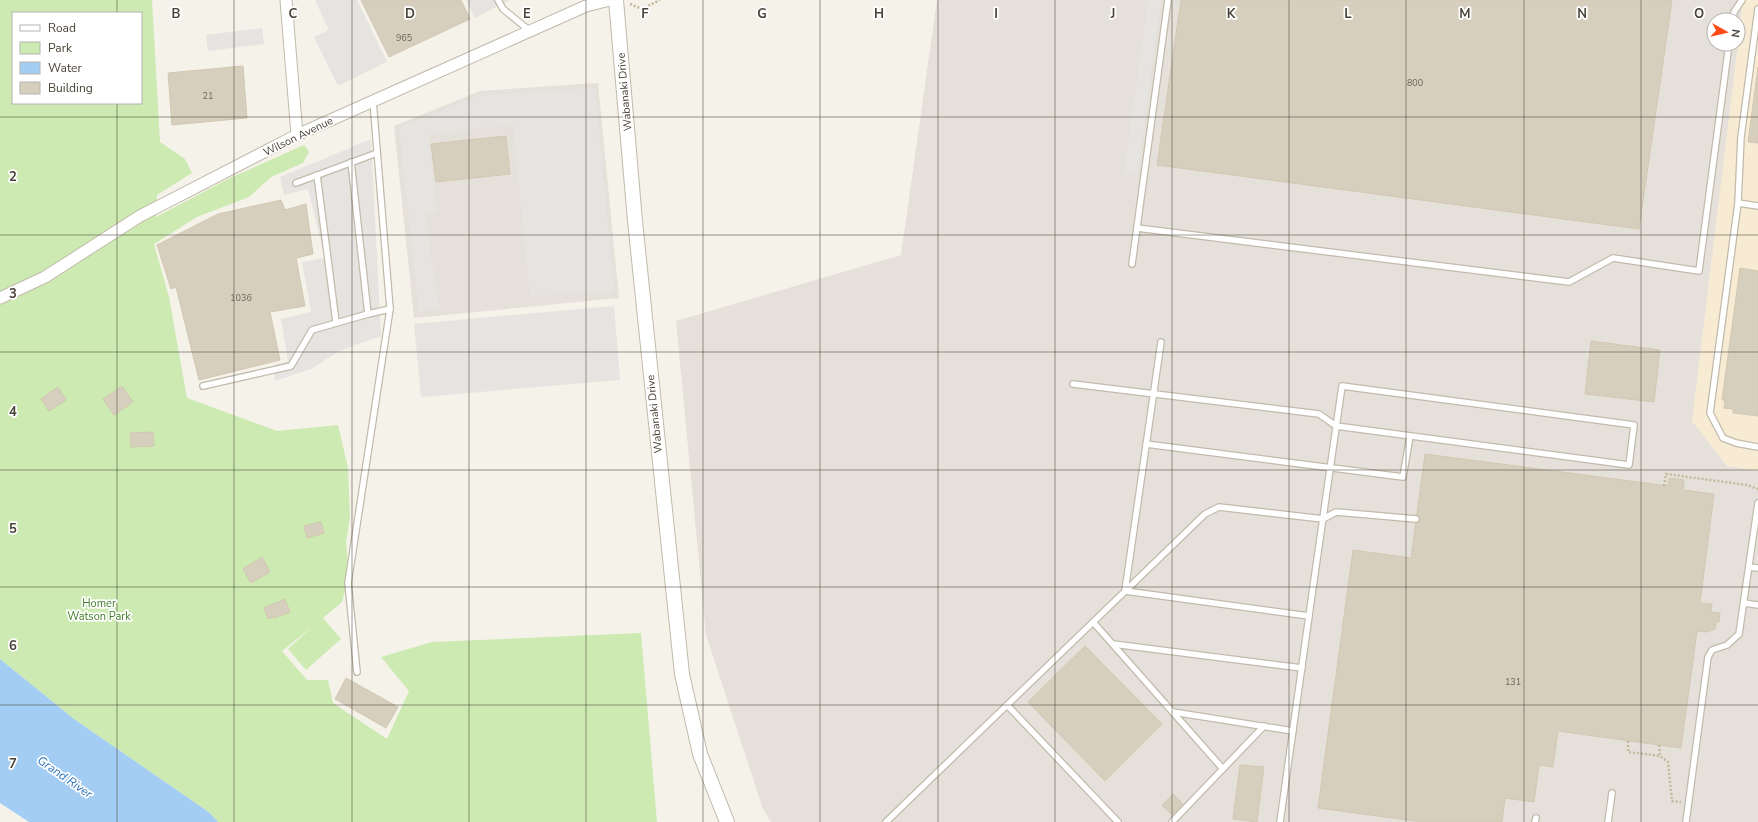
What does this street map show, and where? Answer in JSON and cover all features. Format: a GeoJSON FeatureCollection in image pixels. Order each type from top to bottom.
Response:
{"type":"FeatureCollection","features":[{"type":"Feature","properties":{"kind":"street"},"geometry":{"type":"LineString","coordinates":[[286,0],[297,135]]}},
{"type":"Feature","properties":{"kind":"street","name":"Wilson Avenue"},"geometry":{"type":"LineString","coordinates":[[0,298],[45,277],[140,216],[297,135],[586,6],[610,0]]}},
{"type":"Feature","properties":{"kind":"street","name":"Wabanaki Drive"},"geometry":{"type":"LineString","coordinates":[[616,0],[634,221],[682,674],[700,754],[727,822]]}},
{"type":"Feature","properties":{"kind":"lane"},"geometry":{"type":"LineString","coordinates":[[498,0],[503,9],[530,31]]}},
{"type":"Feature","properties":{"kind":"lane"},"geometry":{"type":"LineString","coordinates":[[1132,264],[1168,0]]}},
{"type":"Feature","properties":{"kind":"lane"},"geometry":{"type":"LineString","coordinates":[[1734,12],[1742,0]]}},
{"type":"Feature","properties":{"kind":"lane"},"geometry":{"type":"LineString","coordinates":[[1758,9],[1740,137],[1738,203],[1710,413],[1723,438],[1736,443],[1758,447]]}},
{"type":"Feature","properties":{"kind":"lane"},"geometry":{"type":"LineString","coordinates":[[1137,228],[1569,282],[1612,258],[1699,271],[1728,52]]}},
{"type":"Feature","properties":{"kind":"lane"},"geometry":{"type":"LineString","coordinates":[[357,672],[348,583],[390,309],[373,101]]}},
{"type":"Feature","properties":{"kind":"lane"},"geometry":{"type":"LineString","coordinates":[[296,182],[377,153]]}},
{"type":"Feature","properties":{"kind":"lane"},"geometry":{"type":"LineString","coordinates":[[351,162],[368,314]]}},
{"type":"Feature","properties":{"kind":"lane"},"geometry":{"type":"LineString","coordinates":[[317,175],[336,322]]}},
{"type":"Feature","properties":{"kind":"lane"},"geometry":{"type":"LineString","coordinates":[[1738,203],[1758,206]]}},
{"type":"Feature","properties":{"kind":"lane"},"geometry":{"type":"LineString","coordinates":[[203,386],[291,366],[312,330],[336,322],[390,309]]}},
{"type":"Feature","properties":{"kind":"lane"},"geometry":{"type":"LineString","coordinates":[[1125,591],[1161,342]]}},
{"type":"Feature","properties":{"kind":"lane"},"geometry":{"type":"LineString","coordinates":[[1073,384],[1318,414],[1336,426],[1629,465],[1634,425],[1342,386],[1336,426],[1330,468],[1280,822]]}},
{"type":"Feature","properties":{"kind":"lane"},"geometry":{"type":"LineString","coordinates":[[1146,444],[1403,477],[1410,436]]}},
{"type":"Feature","properties":{"kind":"lane"},"geometry":{"type":"LineString","coordinates":[[1686,822],[1708,657],[1712,650],[1727,645],[1739,634],[1758,503]]}},
{"type":"Feature","properties":{"kind":"lane"},"geometry":{"type":"LineString","coordinates":[[886,822],[1205,514],[1219,507],[1323,519],[1336,512],[1416,519]]}},
{"type":"Feature","properties":{"kind":"lane"},"geometry":{"type":"LineString","coordinates":[[1749,567],[1758,568]]}},
{"type":"Feature","properties":{"kind":"lane"},"geometry":{"type":"LineString","coordinates":[[1125,591],[1309,616]]}},
{"type":"Feature","properties":{"kind":"lane"},"geometry":{"type":"LineString","coordinates":[[1744,603],[1758,605]]}},
{"type":"Feature","properties":{"kind":"lane"},"geometry":{"type":"LineString","coordinates":[[1093,622],[1223,769]]}},
{"type":"Feature","properties":{"kind":"lane"},"geometry":{"type":"LineString","coordinates":[[1113,644],[1302,668]]}},
{"type":"Feature","properties":{"kind":"lane"},"geometry":{"type":"LineString","coordinates":[[1007,705],[1118,822]]}},
{"type":"Feature","properties":{"kind":"lane"},"geometry":{"type":"LineString","coordinates":[[1173,712],[1293,731]]}},
{"type":"Feature","properties":{"kind":"lane"},"geometry":{"type":"LineString","coordinates":[[1172,822],[1264,726]]}},
{"type":"Feature","properties":{"kind":"lane"},"geometry":{"type":"LineString","coordinates":[[1608,822],[1612,793]]}},
{"type":"Feature","properties":{"kind":"path"},"geometry":{"type":"LineString","coordinates":[[642,9],[660,0]]}},
{"type":"Feature","properties":{"kind":"path"},"geometry":{"type":"LineString","coordinates":[[1669,484],[1665,485],[1666,474],[1746,485],[1758,489]]}},
{"type":"Feature","properties":{"kind":"path"},"geometry":{"type":"LineString","coordinates":[[1628,741],[1628,752],[1660,756],[1668,762],[1672,801],[1681,802]]}},
{"type":"Feature","properties":{"kind":"path"},"geometry":{"type":"LineString","coordinates":[[1659,745],[1660,756]]}},
{"type":"Feature","properties":{"kind":"shaded area"},"geometry":{"type":"Polygon","coordinates":[[[315,0],[357,0],[387,62],[338,86],[314,37],[329,30],[315,0]]]}},
{"type":"Feature","properties":{"kind":"shaded area"},"geometry":{"type":"Polygon","coordinates":[[[466,0],[510,0],[475,18],[466,0]]]}},
{"type":"Feature","properties":{"kind":"shaded area"},"geometry":{"type":"Polygon","coordinates":[[[937,0],[1743,0],[1742,12],[1706,12],[1706,52],[1737,52],[1692,421],[1727,466],[1758,471],[1758,822],[771,822],[763,809],[706,635],[676,321],[901,255],[937,0]]]}},
{"type":"Feature","properties":{"kind":"shaded area"},"geometry":{"type":"Polygon","coordinates":[[[1148,0],[1161,0],[1137,175],[1124,173],[1148,0]]]}},
{"type":"Feature","properties":{"kind":"shaded area"},"geometry":{"type":"Polygon","coordinates":[[[1743,0],[1758,0],[1758,471],[1727,466],[1692,421],[1737,52],[1746,52],[1746,12],[1742,12],[1743,0]]]}},
{"type":"Feature","properties":{"kind":"shaded area"},"geometry":{"type":"Polygon","coordinates":[[[262,28],[264,44],[208,51],[206,35],[262,28]]]}},
{"type":"Feature","properties":{"kind":"shaded area"},"geometry":{"type":"Polygon","coordinates":[[[598,83],[619,298],[414,318],[394,126],[480,91],[598,83]]]}},
{"type":"Feature","properties":{"kind":"shaded area"},"geometry":{"type":"Polygon","coordinates":[[[595,88],[614,292],[530,296],[513,124],[428,135],[436,211],[425,214],[439,308],[419,311],[399,128],[477,96],[595,88]]]}},
{"type":"Feature","properties":{"kind":"shaded area"},"geometry":{"type":"Polygon","coordinates":[[[371,139],[381,336],[339,351],[311,369],[275,381],[274,365],[288,361],[281,319],[311,312],[302,262],[325,258],[308,189],[284,195],[280,177],[371,139]]]}},
{"type":"Feature","properties":{"kind":"shaded area"},"geometry":{"type":"Polygon","coordinates":[[[614,306],[620,380],[421,397],[414,324],[614,306]]]}},
{"type":"Feature","properties":{"kind":"green space","name":"Homer Watson Park"},"geometry":{"type":"Polygon","coordinates":[[[0,0],[152,0],[160,142],[185,159],[192,173],[157,195],[156,217],[230,178],[304,145],[309,152],[303,163],[271,177],[249,197],[197,217],[154,244],[169,297],[187,398],[277,431],[338,425],[348,468],[350,518],[346,542],[349,577],[342,602],[323,618],[341,639],[306,670],[288,649],[313,626],[282,651],[307,680],[328,680],[333,703],[387,739],[409,691],[381,657],[432,642],[641,633],[657,822],[218,822],[210,813],[74,719],[0,659],[0,0]]]}},
{"type":"Feature","properties":{"kind":"water","name":"Grand River"},"geometry":{"type":"Polygon","coordinates":[[[0,659],[74,719],[210,813],[218,822],[29,822],[0,803],[0,659]]]}},
{"type":"Feature","properties":{"kind":"building"},"geometry":{"type":"Polygon","coordinates":[[[361,0],[461,0],[470,19],[389,57],[361,0]]]}},
{"type":"Feature","properties":{"kind":"building"},"geometry":{"type":"Polygon","coordinates":[[[1181,0],[1672,0],[1639,229],[1157,165],[1181,0]]]}},
{"type":"Feature","properties":{"kind":"building"},"geometry":{"type":"Polygon","coordinates":[[[243,66],[247,118],[172,125],[168,73],[243,66]]]}},
{"type":"Feature","properties":{"kind":"building"},"geometry":{"type":"Polygon","coordinates":[[[1758,67],[1758,143],[1748,142],[1758,67]]]}},
{"type":"Feature","properties":{"kind":"building"},"geometry":{"type":"Polygon","coordinates":[[[506,136],[510,174],[436,182],[431,144],[506,136]]]}},
{"type":"Feature","properties":{"kind":"building"},"geometry":{"type":"Polygon","coordinates":[[[281,200],[285,210],[306,204],[313,254],[296,258],[305,306],[270,312],[280,360],[199,380],[176,287],[171,289],[157,245],[218,214],[281,200]]]}},
{"type":"Feature","properties":{"kind":"building"},"geometry":{"type":"Polygon","coordinates":[[[1740,268],[1758,271],[1758,416],[1733,413],[1733,409],[1724,408],[1725,400],[1722,400],[1740,268]]]}},
{"type":"Feature","properties":{"kind":"building"},"geometry":{"type":"Polygon","coordinates":[[[1591,341],[1660,350],[1654,402],[1585,394],[1591,341]]]}},
{"type":"Feature","properties":{"kind":"building"},"geometry":{"type":"Polygon","coordinates":[[[122,386],[133,402],[114,415],[103,399],[122,386]]]}},
{"type":"Feature","properties":{"kind":"building"},"geometry":{"type":"Polygon","coordinates":[[[58,387],[66,400],[49,411],[41,399],[58,387]]]}},
{"type":"Feature","properties":{"kind":"building"},"geometry":{"type":"Polygon","coordinates":[[[153,432],[154,446],[131,447],[130,433],[153,432]]]}},
{"type":"Feature","properties":{"kind":"building"},"geometry":{"type":"Polygon","coordinates":[[[1425,454],[1668,486],[1669,478],[1684,480],[1683,490],[1714,494],[1700,603],[1712,604],[1711,612],[1720,613],[1719,622],[1716,622],[1715,629],[1707,632],[1697,631],[1681,748],[1558,731],[1553,767],[1539,765],[1534,802],[1505,798],[1502,822],[1422,822],[1318,808],[1353,550],[1411,558],[1425,454]]]}},
{"type":"Feature","properties":{"kind":"building"},"geometry":{"type":"Polygon","coordinates":[[[321,522],[324,533],[307,538],[304,526],[321,522]]]}},
{"type":"Feature","properties":{"kind":"building"},"geometry":{"type":"Polygon","coordinates":[[[262,557],[270,572],[251,583],[243,569],[262,557]]]}},
{"type":"Feature","properties":{"kind":"building"},"geometry":{"type":"Polygon","coordinates":[[[285,599],[290,612],[268,619],[264,608],[285,599]]]}},
{"type":"Feature","properties":{"kind":"building"},"geometry":{"type":"Polygon","coordinates":[[[1085,646],[1162,724],[1105,781],[1028,702],[1085,646]]]}},
{"type":"Feature","properties":{"kind":"building"},"geometry":{"type":"Polygon","coordinates":[[[346,678],[398,707],[386,728],[335,699],[346,678]]]}},
{"type":"Feature","properties":{"kind":"building"},"geometry":{"type":"Polygon","coordinates":[[[1240,765],[1264,767],[1257,822],[1233,819],[1240,765]]]}},
{"type":"Feature","properties":{"kind":"building"},"geometry":{"type":"Polygon","coordinates":[[[1173,794],[1183,804],[1172,815],[1162,805],[1173,794]]]}}]}
